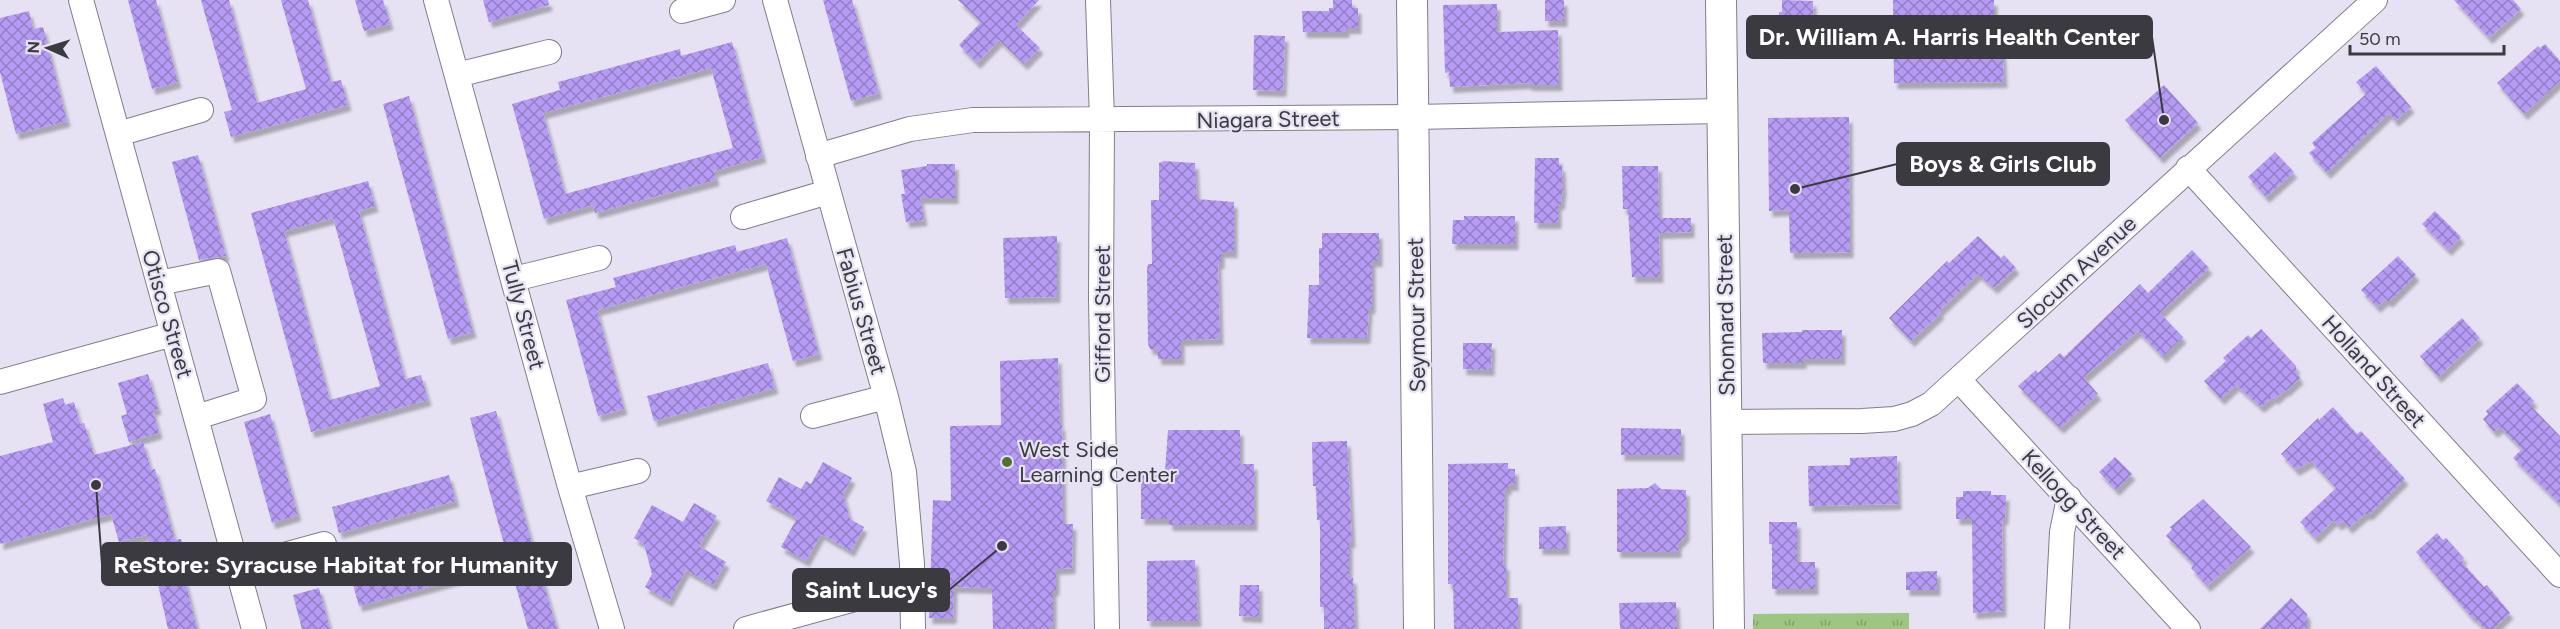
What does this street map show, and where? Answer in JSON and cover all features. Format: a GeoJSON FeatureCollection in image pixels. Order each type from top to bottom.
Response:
{"type":"FeatureCollection","features":[{"type":"Feature","properties":{"kind":"street","name":"Otisco Street"},"geometry":{"type":"LineString","coordinates":[[81,0],[254,629]]}},
{"type":"Feature","properties":{"kind":"street","name":"Tully Street"},"geometry":{"type":"LineString","coordinates":[[436,0],[570,487],[612,629]]}},
{"type":"Feature","properties":{"kind":"street"},"geometry":{"type":"LineString","coordinates":[[682,11],[723,0]]}},
{"type":"Feature","properties":{"kind":"street","name":"Fabius Street"},"geometry":{"type":"LineString","coordinates":[[775,0],[886,398],[904,472],[912,586],[912,629]]}},
{"type":"Feature","properties":{"kind":"street","name":"Gifford Street"},"geometry":{"type":"LineString","coordinates":[[1098,0],[1102,120],[1101,300],[1107,629]]}},
{"type":"Feature","properties":{"kind":"street","name":"Seymour Street"},"geometry":{"type":"LineString","coordinates":[[1413,0],[1419,629]]}},
{"type":"Feature","properties":{"kind":"street","name":"Shonnard Street"},"geometry":{"type":"LineString","coordinates":[[1721,0],[1729,629]]}},
{"type":"Feature","properties":{"kind":"street","name":"Slocum Avenue"},"geometry":{"type":"LineString","coordinates":[[1726,422],[1894,419],[1912,414],[1931,404],[2375,0]]}},
{"type":"Feature","properties":{"kind":"street"},"geometry":{"type":"LineString","coordinates":[[457,75],[549,52]]}},
{"type":"Feature","properties":{"kind":"street"},"geometry":{"type":"LineString","coordinates":[[118,134],[201,110]]}},
{"type":"Feature","properties":{"kind":"street","name":"Niagara Street"},"geometry":{"type":"LineString","coordinates":[[818,156],[910,129],[973,120],[1414,117],[1722,111]]}},
{"type":"Feature","properties":{"kind":"street","name":"Holland Street"},"geometry":{"type":"LineString","coordinates":[[2188,168],[2560,575]]}},
{"type":"Feature","properties":{"kind":"street"},"geometry":{"type":"LineString","coordinates":[[743,217],[828,192]]}},
{"type":"Feature","properties":{"kind":"street"},"geometry":{"type":"LineString","coordinates":[[514,279],[599,258]]}},
{"type":"Feature","properties":{"kind":"street"},"geometry":{"type":"LineString","coordinates":[[159,283],[218,271],[254,399],[196,417]]}},
{"type":"Feature","properties":{"kind":"street"},"geometry":{"type":"LineString","coordinates":[[0,382],[173,334]]}},
{"type":"Feature","properties":{"kind":"street","name":"Kellogg Street"},"geometry":{"type":"LineString","coordinates":[[1959,380],[2188,629]]}},
{"type":"Feature","properties":{"kind":"street"},"geometry":{"type":"LineString","coordinates":[[813,416],[886,398]]}},
{"type":"Feature","properties":{"kind":"street"},"geometry":{"type":"LineString","coordinates":[[570,487],[638,471]]}},
{"type":"Feature","properties":{"kind":"street"},"geometry":{"type":"LineString","coordinates":[[2057,629],[2062,532],[2069,498]]}},
{"type":"Feature","properties":{"kind":"street"},"geometry":{"type":"LineString","coordinates":[[237,568],[324,544]]}},
{"type":"Feature","properties":{"kind":"street"},"geometry":{"type":"LineString","coordinates":[[746,629],[884,591],[912,586]]}},
{"type":"Feature","properties":{"kind":"green space"},"geometry":{"type":"Polygon","coordinates":[[[1909,613],[1909,629],[1753,629],[1753,614],[1909,613]]]}},
{"type":"Feature","properties":{"kind":"building"},"geometry":{"type":"Polygon","coordinates":[[[128,0],[156,0],[178,82],[152,89],[128,0]]]}},
{"type":"Feature","properties":{"kind":"building"},"geometry":{"type":"Polygon","coordinates":[[[201,0],[229,0],[257,103],[306,89],[281,0],[308,0],[331,82],[341,80],[348,105],[231,137],[224,112],[232,110],[201,0]]]}},
{"type":"Feature","properties":{"kind":"building"},"geometry":{"type":"Polygon","coordinates":[[[355,0],[383,0],[390,24],[364,31],[355,0]]]}},
{"type":"Feature","properties":{"kind":"building"},"geometry":{"type":"Polygon","coordinates":[[[483,0],[548,0],[549,5],[489,22],[483,0]]]}},
{"type":"Feature","properties":{"kind":"building"},"geometry":{"type":"Polygon","coordinates":[[[823,0],[852,0],[879,93],[851,101],[823,0]]]}},
{"type":"Feature","properties":{"kind":"building"},"geometry":{"type":"Polygon","coordinates":[[[958,0],[1039,0],[1016,25],[1040,48],[1024,64],[999,40],[977,63],[959,45],[981,22],[958,0]]]}},
{"type":"Feature","properties":{"kind":"building"},"geometry":{"type":"Polygon","coordinates":[[[1333,0],[1352,0],[1352,8],[1358,8],[1358,28],[1346,28],[1346,32],[1303,32],[1302,11],[1329,11],[1329,8],[1333,8],[1333,0]]]}},
{"type":"Feature","properties":{"kind":"building"},"geometry":{"type":"Polygon","coordinates":[[[1545,0],[1564,0],[1564,21],[1545,21],[1545,0]]]}},
{"type":"Feature","properties":{"kind":"building"},"geometry":{"type":"Polygon","coordinates":[[[1782,0],[1813,1],[1814,50],[1779,51],[1779,12],[1782,12],[1782,0]]]}},
{"type":"Feature","properties":{"kind":"building"},"geometry":{"type":"Polygon","coordinates":[[[1893,0],[1994,0],[1994,42],[2002,41],[2004,82],[1894,83],[1893,0]]]}},
{"type":"Feature","properties":{"kind":"building"},"geometry":{"type":"Polygon","coordinates":[[[2454,0],[2513,0],[2521,9],[2489,38],[2454,0]]]}},
{"type":"Feature","properties":{"kind":"building"},"geometry":{"type":"Polygon","coordinates":[[[1497,4],[1497,32],[1558,30],[1559,85],[1528,85],[1528,83],[1450,87],[1449,72],[1445,73],[1443,5],[1497,4]]]}},
{"type":"Feature","properties":{"kind":"building"},"geometry":{"type":"Polygon","coordinates":[[[29,11],[33,29],[43,27],[67,121],[16,134],[0,72],[0,18],[29,11]]]}},
{"type":"Feature","properties":{"kind":"building"},"geometry":{"type":"Polygon","coordinates":[[[1254,35],[1285,36],[1283,91],[1253,90],[1254,35]]]}},
{"type":"Feature","properties":{"kind":"building"},"geometry":{"type":"Polygon","coordinates":[[[732,42],[763,157],[714,171],[716,180],[595,213],[593,205],[544,219],[512,104],[560,90],[558,82],[680,49],[681,56],[732,42]],[[711,68],[543,113],[565,194],[733,148],[711,68]]]}},
{"type":"Feature","properties":{"kind":"building"},"geometry":{"type":"Polygon","coordinates":[[[2545,44],[2560,61],[2560,81],[2524,114],[2497,83],[2538,46],[2540,48],[2545,44]]]}},
{"type":"Feature","properties":{"kind":"building"},"geometry":{"type":"Polygon","coordinates":[[[2376,66],[2411,107],[2395,121],[2389,113],[2327,173],[2309,153],[2316,148],[2312,143],[2366,94],[2356,82],[2376,66]]]}},
{"type":"Feature","properties":{"kind":"building"},"geometry":{"type":"Polygon","coordinates":[[[2164,85],[2198,123],[2160,158],[2125,120],[2164,85]]]}},
{"type":"Feature","properties":{"kind":"building"},"geometry":{"type":"Polygon","coordinates":[[[409,96],[473,332],[448,339],[383,104],[409,96]]]}},
{"type":"Feature","properties":{"kind":"building"},"geometry":{"type":"Polygon","coordinates":[[[1849,117],[1850,252],[1790,253],[1789,210],[1769,211],[1768,118],[1849,117]]]}},
{"type":"Feature","properties":{"kind":"building"},"geometry":{"type":"Polygon","coordinates":[[[2275,152],[2294,172],[2266,197],[2248,177],[2275,152]]]}},
{"type":"Feature","properties":{"kind":"building"},"geometry":{"type":"Polygon","coordinates":[[[198,155],[226,256],[199,260],[172,162],[198,155]]]}},
{"type":"Feature","properties":{"kind":"building"},"geometry":{"type":"Polygon","coordinates":[[[1535,158],[1559,158],[1559,166],[1562,166],[1563,189],[1561,204],[1558,204],[1558,223],[1534,223],[1535,158]]]}},
{"type":"Feature","properties":{"kind":"building"},"geometry":{"type":"Polygon","coordinates":[[[1164,161],[1195,163],[1197,199],[1234,202],[1234,252],[1221,252],[1221,263],[1218,263],[1220,339],[1181,340],[1181,359],[1158,359],[1157,349],[1150,349],[1148,344],[1147,270],[1148,264],[1152,264],[1151,200],[1159,200],[1159,163],[1164,161]]]}},
{"type":"Feature","properties":{"kind":"building"},"geometry":{"type":"Polygon","coordinates":[[[927,164],[955,164],[955,198],[920,198],[924,220],[906,222],[901,194],[905,194],[901,170],[927,166],[927,164]]]}},
{"type":"Feature","properties":{"kind":"building"},"geometry":{"type":"Polygon","coordinates":[[[1622,166],[1658,166],[1659,218],[1691,218],[1691,232],[1659,233],[1660,277],[1632,277],[1628,209],[1623,209],[1622,166]]]}},
{"type":"Feature","properties":{"kind":"building"},"geometry":{"type":"Polygon","coordinates":[[[368,181],[375,206],[359,211],[405,379],[421,375],[428,400],[311,432],[251,213],[368,181]],[[333,218],[284,231],[330,400],[380,386],[333,218]]]}},
{"type":"Feature","properties":{"kind":"building"},"geometry":{"type":"Polygon","coordinates":[[[2435,211],[2461,237],[2448,250],[2422,224],[2435,211]]]}},
{"type":"Feature","properties":{"kind":"building"},"geometry":{"type":"Polygon","coordinates":[[[1464,216],[1515,216],[1515,244],[1452,244],[1453,220],[1464,220],[1464,216]]]}},
{"type":"Feature","properties":{"kind":"building"},"geometry":{"type":"Polygon","coordinates":[[[1322,233],[1379,233],[1379,261],[1372,261],[1372,308],[1369,308],[1367,338],[1307,338],[1309,285],[1319,285],[1319,248],[1322,248],[1322,233]]]}},
{"type":"Feature","properties":{"kind":"building"},"geometry":{"type":"Polygon","coordinates":[[[1057,236],[1057,297],[1005,298],[1003,238],[1057,236]]]}},
{"type":"Feature","properties":{"kind":"building"},"geometry":{"type":"Polygon","coordinates":[[[1978,236],[2001,258],[2004,255],[2016,268],[1994,288],[1978,274],[1911,341],[1889,318],[1947,261],[1949,263],[1978,236]]]}},
{"type":"Feature","properties":{"kind":"building"},"geometry":{"type":"Polygon","coordinates":[[[787,238],[819,354],[793,361],[766,264],[597,310],[624,409],[598,416],[566,300],[616,287],[613,278],[735,245],[737,252],[787,238]]]}},
{"type":"Feature","properties":{"kind":"building"},"geometry":{"type":"Polygon","coordinates":[[[2192,250],[2209,268],[2160,313],[2183,337],[2163,357],[2138,331],[2085,376],[2084,378],[2098,394],[2060,428],[2018,386],[2036,370],[2038,373],[2060,353],[2064,357],[2140,284],[2148,293],[2192,250]]]}},
{"type":"Feature","properties":{"kind":"building"},"geometry":{"type":"Polygon","coordinates":[[[2398,256],[2416,275],[2389,302],[2386,299],[2377,307],[2361,290],[2398,256]]]}},
{"type":"Feature","properties":{"kind":"building"},"geometry":{"type":"Polygon","coordinates":[[[2462,318],[2480,338],[2438,377],[2420,356],[2462,318]]]}},
{"type":"Feature","properties":{"kind":"building"},"geometry":{"type":"Polygon","coordinates":[[[2261,329],[2296,366],[2296,372],[2300,378],[2286,391],[2275,399],[2273,397],[2261,407],[2236,385],[2221,399],[2204,381],[2226,361],[2223,358],[2248,335],[2251,338],[2261,329]]]}},
{"type":"Feature","properties":{"kind":"building"},"geometry":{"type":"Polygon","coordinates":[[[1802,330],[1842,330],[1842,359],[1803,359],[1803,363],[1763,363],[1762,333],[1802,332],[1802,330]]]}},
{"type":"Feature","properties":{"kind":"building"},"geometry":{"type":"Polygon","coordinates":[[[1463,343],[1492,343],[1491,370],[1463,369],[1463,343]]]}},
{"type":"Feature","properties":{"kind":"building"},"geometry":{"type":"Polygon","coordinates":[[[1058,358],[1060,425],[1062,425],[1063,524],[1073,524],[1072,568],[1056,569],[1056,590],[1053,590],[1053,627],[1049,629],[993,629],[992,588],[954,587],[953,618],[929,618],[933,500],[951,501],[950,426],[1001,425],[1000,361],[1058,358]]]}},
{"type":"Feature","properties":{"kind":"building"},"geometry":{"type":"Polygon","coordinates":[[[768,363],[775,388],[654,421],[647,396],[768,363]]]}},
{"type":"Feature","properties":{"kind":"building"},"geometry":{"type":"Polygon","coordinates":[[[148,374],[158,409],[153,410],[159,433],[129,442],[121,416],[127,414],[118,383],[148,374]]]}},
{"type":"Feature","properties":{"kind":"building"},"geometry":{"type":"Polygon","coordinates":[[[2517,383],[2534,401],[2530,405],[2560,436],[2560,504],[2513,458],[2522,449],[2500,427],[2494,432],[2483,419],[2488,414],[2486,411],[2517,383]]]}},
{"type":"Feature","properties":{"kind":"building"},"geometry":{"type":"Polygon","coordinates":[[[63,398],[65,405],[74,402],[80,424],[84,423],[94,455],[143,442],[151,470],[155,469],[175,540],[181,539],[186,559],[180,560],[197,629],[168,629],[147,535],[119,542],[111,514],[0,544],[0,456],[53,442],[43,404],[63,398]]]}},
{"type":"Feature","properties":{"kind":"building"},"geometry":{"type":"Polygon","coordinates":[[[2333,407],[2357,434],[2361,431],[2405,479],[2370,514],[2365,514],[2349,528],[2343,521],[2338,525],[2334,520],[2315,538],[2300,522],[2336,488],[2311,461],[2296,470],[2281,454],[2318,418],[2319,420],[2333,407]]]}},
{"type":"Feature","properties":{"kind":"building"},"geometry":{"type":"Polygon","coordinates":[[[496,411],[557,629],[528,629],[497,519],[470,418],[496,411]]]}},
{"type":"Feature","properties":{"kind":"building"},"geometry":{"type":"Polygon","coordinates":[[[270,414],[298,515],[272,523],[244,422],[270,414]]]}},
{"type":"Feature","properties":{"kind":"building"},"geometry":{"type":"Polygon","coordinates":[[[1621,428],[1681,429],[1681,455],[1621,455],[1621,428]]]}},
{"type":"Feature","properties":{"kind":"building"},"geometry":{"type":"Polygon","coordinates":[[[1168,430],[1240,430],[1240,464],[1254,464],[1254,525],[1169,525],[1169,519],[1141,519],[1141,471],[1165,471],[1168,430]]]}},
{"type":"Feature","properties":{"kind":"building"},"geometry":{"type":"Polygon","coordinates":[[[1347,441],[1352,542],[1349,542],[1349,578],[1353,578],[1355,629],[1324,629],[1324,607],[1320,607],[1320,520],[1317,520],[1316,486],[1313,486],[1312,442],[1347,441]]]}},
{"type":"Feature","properties":{"kind":"building"},"geometry":{"type":"Polygon","coordinates":[[[1897,456],[1898,504],[1809,506],[1808,466],[1850,465],[1850,458],[1897,456]]]}},
{"type":"Feature","properties":{"kind":"building"},"geometry":{"type":"Polygon","coordinates":[[[2115,457],[2132,474],[2116,490],[2099,472],[2115,457]]]}},
{"type":"Feature","properties":{"kind":"building"},"geometry":{"type":"Polygon","coordinates":[[[823,462],[852,478],[843,494],[850,519],[864,527],[851,551],[821,534],[806,561],[781,547],[797,518],[766,501],[779,477],[801,489],[806,481],[811,484],[823,462]]]}},
{"type":"Feature","properties":{"kind":"building"},"geometry":{"type":"Polygon","coordinates":[[[1508,463],[1508,469],[1515,469],[1515,485],[1508,485],[1508,489],[1505,489],[1503,564],[1506,564],[1506,598],[1518,598],[1518,629],[1454,629],[1453,584],[1448,584],[1448,464],[1508,463]]]}},
{"type":"Feature","properties":{"kind":"building"},"geometry":{"type":"Polygon","coordinates":[[[449,475],[456,501],[339,533],[332,507],[449,475]]]}},
{"type":"Feature","properties":{"kind":"building"},"geometry":{"type":"Polygon","coordinates":[[[1655,483],[1661,489],[1686,490],[1686,535],[1678,544],[1678,552],[1617,552],[1617,489],[1648,488],[1655,483]]]}},
{"type":"Feature","properties":{"kind":"building"},"geometry":{"type":"Polygon","coordinates":[[[1963,491],[1991,491],[1991,495],[2006,495],[2005,519],[2002,519],[2003,611],[1973,613],[1972,519],[1956,519],[1956,497],[1963,497],[1963,491]]]}},
{"type":"Feature","properties":{"kind":"building"},"geometry":{"type":"Polygon","coordinates":[[[2203,499],[2251,547],[2207,586],[2191,568],[2194,565],[2166,536],[2172,529],[2170,527],[2203,499]]]}},
{"type":"Feature","properties":{"kind":"building"},"geometry":{"type":"Polygon","coordinates":[[[694,503],[717,516],[699,546],[726,562],[713,585],[686,570],[669,601],[645,587],[652,574],[644,544],[634,538],[652,505],[683,522],[694,503]]]}},
{"type":"Feature","properties":{"kind":"building"},"geometry":{"type":"Polygon","coordinates":[[[1769,522],[1797,522],[1797,562],[1815,562],[1815,589],[1772,589],[1772,544],[1769,544],[1769,522]]]}},
{"type":"Feature","properties":{"kind":"building"},"geometry":{"type":"Polygon","coordinates":[[[1566,526],[1566,549],[1539,549],[1539,527],[1566,526]]]}},
{"type":"Feature","properties":{"kind":"building"},"geometry":{"type":"Polygon","coordinates":[[[2437,533],[2443,540],[2446,538],[2464,558],[2461,561],[2484,587],[2487,585],[2510,613],[2493,629],[2485,629],[2472,618],[2416,552],[2437,533]]]}},
{"type":"Feature","properties":{"kind":"building"},"geometry":{"type":"Polygon","coordinates":[[[469,549],[476,574],[359,606],[352,581],[469,549]]]}},
{"type":"Feature","properties":{"kind":"building"},"geometry":{"type":"Polygon","coordinates":[[[1195,560],[1198,621],[1147,621],[1147,561],[1195,560]]]}},
{"type":"Feature","properties":{"kind":"building"},"geometry":{"type":"Polygon","coordinates":[[[1937,571],[1937,590],[1906,590],[1906,572],[1937,571]]]}},
{"type":"Feature","properties":{"kind":"building"},"geometry":{"type":"Polygon","coordinates":[[[1240,585],[1259,585],[1259,617],[1239,616],[1240,585]]]}},
{"type":"Feature","properties":{"kind":"building"},"geometry":{"type":"Polygon","coordinates":[[[319,588],[330,629],[302,629],[293,595],[319,588]]]}},
{"type":"Feature","properties":{"kind":"building"},"geometry":{"type":"Polygon","coordinates":[[[2291,598],[2307,614],[2307,629],[2260,629],[2291,598]]]}},
{"type":"Feature","properties":{"kind":"building"},"geometry":{"type":"Polygon","coordinates":[[[1676,602],[1677,629],[1620,629],[1619,603],[1676,602]]]}},
{"type":"Feature","properties":{"kind":"place","name":"Dr. William A. Harris Health Center"},"geometry":{"type":"Point","coordinates":[2164,120]}},
{"type":"Feature","properties":{"kind":"place","name":"Boys & Girls Club"},"geometry":{"type":"Point","coordinates":[1795,189]}},
{"type":"Feature","properties":{"kind":"place","name":"West Side Learning Center"},"geometry":{"type":"Point","coordinates":[1007,462]}},
{"type":"Feature","properties":{"kind":"place","name":"ReStore: Syracuse Habitat for Humanity"},"geometry":{"type":"Point","coordinates":[96,485]}},
{"type":"Feature","properties":{"kind":"place","name":"Saint Lucy's"},"geometry":{"type":"Point","coordinates":[1002,546]}}]}
